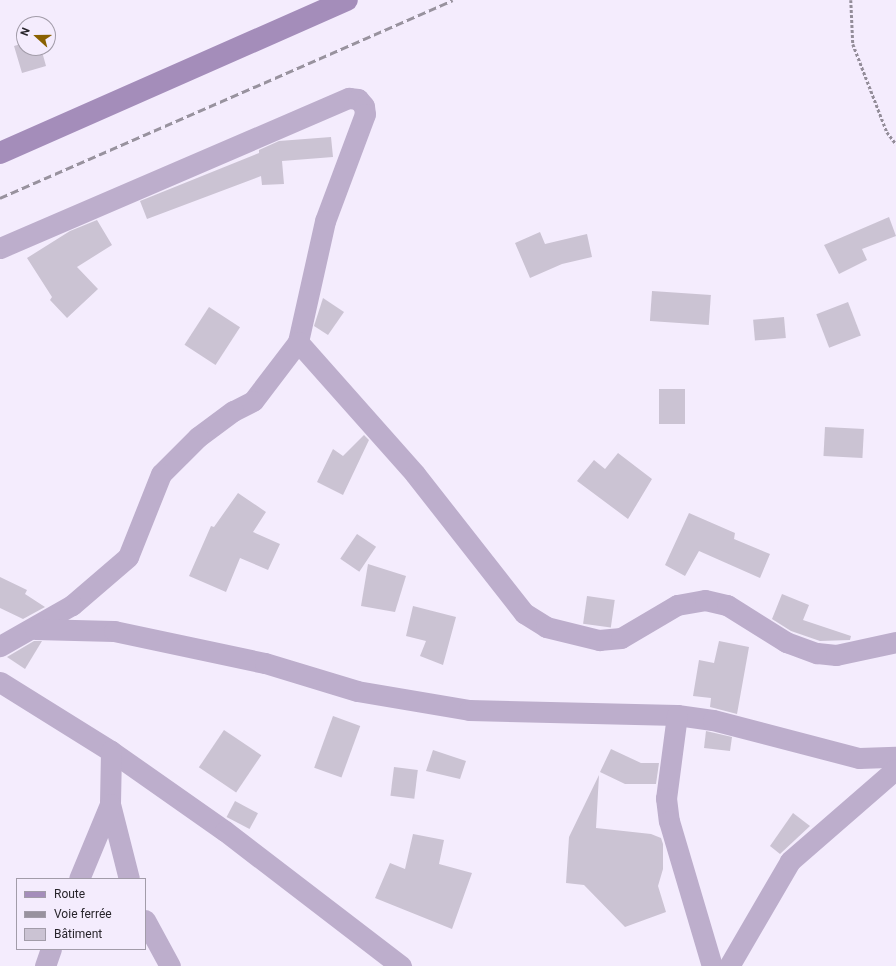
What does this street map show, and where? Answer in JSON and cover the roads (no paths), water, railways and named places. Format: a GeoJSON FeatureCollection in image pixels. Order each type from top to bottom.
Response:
{"type":"FeatureCollection","features":[{"type":"Feature","properties":{"kind":"street"},"geometry":{"type":"LineString","coordinates":[[0,153],[347,0]]}},
{"type":"Feature","properties":{"kind":"street"},"geometry":{"type":"LineString","coordinates":[[0,248],[349,98],[358,99],[364,106],[365,114],[324,221],[298,342],[254,401],[233,411],[198,437],[161,474],[128,557],[72,605],[0,646]]}},
{"type":"Feature","properties":{"kind":"street"},"geometry":{"type":"LineString","coordinates":[[298,342],[416,474],[524,613],[546,627],[599,640],[621,638],[677,605],[705,600],[727,605],[786,642],[817,653],[836,655],[896,642]]}},
{"type":"Feature","properties":{"kind":"street"},"geometry":{"type":"LineString","coordinates":[[34,628],[114,631],[265,663],[356,691],[469,710],[677,715],[713,720],[859,758],[896,757]]}},
{"type":"Feature","properties":{"kind":"street"},"geometry":{"type":"LineString","coordinates":[[0,682],[111,751],[231,836],[401,966]]}},
{"type":"Feature","properties":{"kind":"street"},"geometry":{"type":"LineString","coordinates":[[677,715],[666,798],[669,822],[712,966]]}},
{"type":"Feature","properties":{"kind":"street"},"geometry":{"type":"LineString","coordinates":[[111,751],[110,804],[129,878]]}},
{"type":"Feature","properties":{"kind":"street"},"geometry":{"type":"LineString","coordinates":[[729,966],[790,861],[896,769]]}},
{"type":"Feature","properties":{"kind":"street"},"geometry":{"type":"LineString","coordinates":[[79,878],[110,804]]}},
{"type":"Feature","properties":{"kind":"street"},"geometry":{"type":"LineString","coordinates":[[146,922],[170,966]]}},
{"type":"Feature","properties":{"kind":"street"},"geometry":{"type":"LineString","coordinates":[[45,966],[51,950]]}},
{"type":"Feature","properties":{"kind":"railway"},"geometry":{"type":"LineString","coordinates":[[0,198],[453,0]]}}]}
